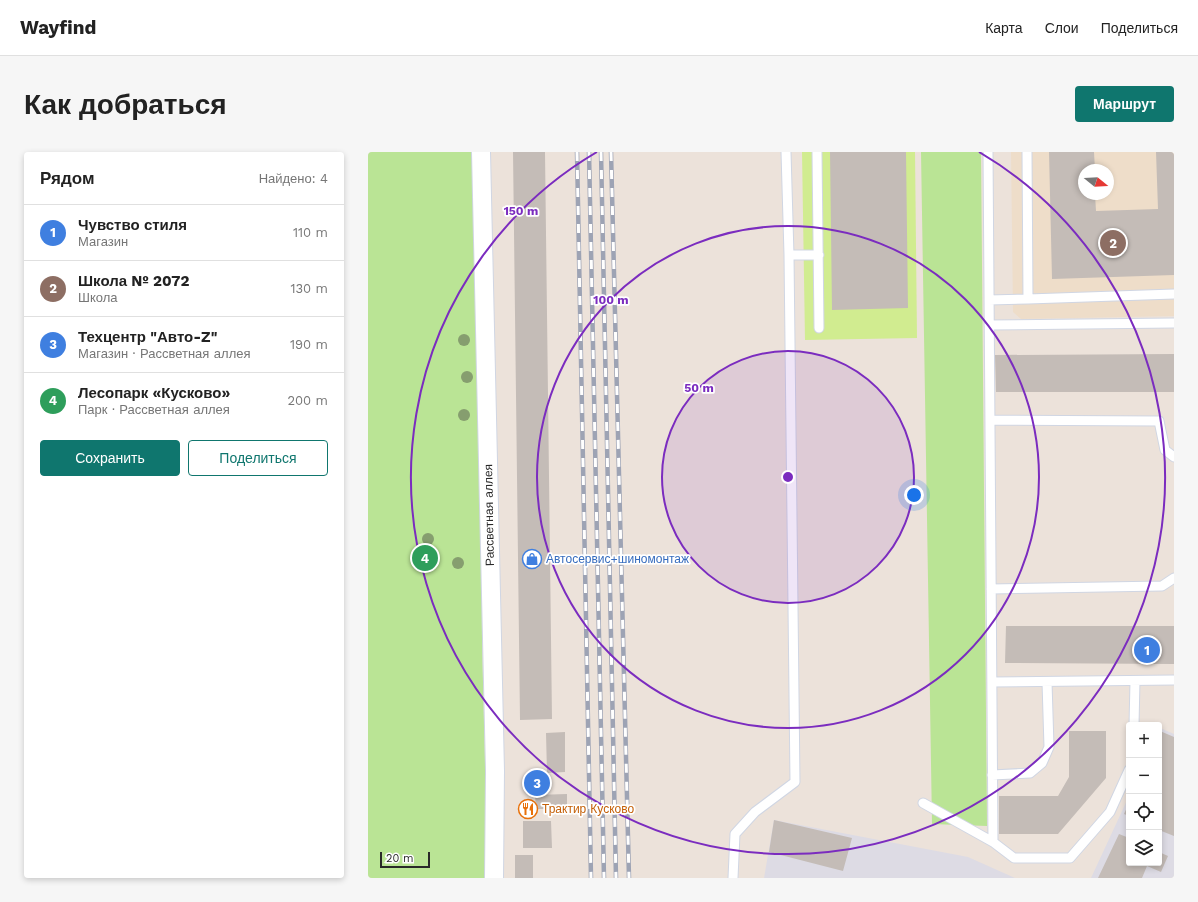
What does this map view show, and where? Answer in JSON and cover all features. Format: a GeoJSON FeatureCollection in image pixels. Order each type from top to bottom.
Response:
{"type":"FeatureCollection","features":[{"type":"Feature","properties":{"kind":"street","name":"Рассветная аллея"},"geometry":{"type":"LineString","coordinates":[[481,152],[495,771],[494,878]]}},
{"type":"Feature","properties":{"kind":"lane"},"geometry":{"type":"LineString","coordinates":[[732,878],[734,834],[755,812],[795,782],[789,255],[786,152]]}},
{"type":"Feature","properties":{"kind":"lane"},"geometry":{"type":"LineString","coordinates":[[817,152],[820,328]]}},
{"type":"Feature","properties":{"kind":"lane"},"geometry":{"type":"LineString","coordinates":[[988,152],[993,842]]}},
{"type":"Feature","properties":{"kind":"lane"},"geometry":{"type":"LineString","coordinates":[[1027,152],[1028,299]]}},
{"type":"Feature","properties":{"kind":"lane"},"geometry":{"type":"LineString","coordinates":[[789,255],[818,255]]}},
{"type":"Feature","properties":{"kind":"lane"},"geometry":{"type":"LineString","coordinates":[[989,300],[1174,294]]}},
{"type":"Feature","properties":{"kind":"lane"},"geometry":{"type":"LineString","coordinates":[[989,325],[1174,323]]}},
{"type":"Feature","properties":{"kind":"lane"},"geometry":{"type":"LineString","coordinates":[[990,420],[1159,421],[1165,450],[1174,457]]}},
{"type":"Feature","properties":{"kind":"lane"},"geometry":{"type":"LineString","coordinates":[[991,588],[1162,586],[1174,578]]}},
{"type":"Feature","properties":{"kind":"lane"},"geometry":{"type":"LineString","coordinates":[[992,682],[1174,680]]}},
{"type":"Feature","properties":{"kind":"lane"},"geometry":{"type":"LineString","coordinates":[[1134,722],[1135,681]]}},
{"type":"Feature","properties":{"kind":"lane"},"geometry":{"type":"LineString","coordinates":[[992,775],[1030,773],[1042,764],[1048,746],[1047,682]]}},
{"type":"Feature","properties":{"kind":"lane"},"geometry":{"type":"LineString","coordinates":[[923,803],[993,842],[1014,858],[1070,858],[1110,812],[1126,777]]}},
{"type":"Feature","properties":{"kind":"shaded area"},"geometry":{"type":"Polygon","coordinates":[[[1011,152],[1174,152],[1174,316],[1021,319],[1013,312],[1011,152]]]}},
{"type":"Feature","properties":{"kind":"shaded area"},"geometry":{"type":"Polygon","coordinates":[[[1162,729],[1174,734],[1174,878],[1091,878],[1126,802],[1126,866],[1162,866],[1162,729]]]}},
{"type":"Feature","properties":{"kind":"shaded area"},"geometry":{"type":"Polygon","coordinates":[[[774,820],[968,857],[1015,878],[764,878],[774,820]]]}},
{"type":"Feature","properties":{"kind":"green space"},"geometry":{"type":"Polygon","coordinates":[[[368,152],[476,152],[480,298],[482,642],[488,878],[368,878],[368,152]]]}},
{"type":"Feature","properties":{"kind":"green space"},"geometry":{"type":"Polygon","coordinates":[[[802,152],[915,152],[917,338],[805,340],[802,152]]]}},
{"type":"Feature","properties":{"kind":"green space"},"geometry":{"type":"Polygon","coordinates":[[[921,152],[981,152],[987,826],[932,824],[921,152]]]}},
{"type":"Feature","properties":{"kind":"building"},"geometry":{"type":"Polygon","coordinates":[[[513,152],[545,152],[552,719],[520,720],[513,152]]]}},
{"type":"Feature","properties":{"kind":"building"},"geometry":{"type":"Polygon","coordinates":[[[830,152],[906,152],[908,308],[832,310],[830,152]]]}},
{"type":"Feature","properties":{"kind":"building"},"geometry":{"type":"Polygon","coordinates":[[[1049,152],[1094,152],[1095,164],[1078,164],[1078,200],[1095,200],[1096,211],[1158,209],[1156,152],[1174,152],[1174,275],[1052,279],[1049,152]]]}},
{"type":"Feature","properties":{"kind":"building"},"geometry":{"type":"Polygon","coordinates":[[[1174,354],[1174,392],[996,392],[995,355],[1174,354]]]}},
{"type":"Feature","properties":{"kind":"building"},"geometry":{"type":"Polygon","coordinates":[[[1006,626],[1174,626],[1174,664],[1005,663],[1006,626]]]}},
{"type":"Feature","properties":{"kind":"building"},"geometry":{"type":"Polygon","coordinates":[[[1069,731],[1106,731],[1106,778],[1058,834],[999,834],[999,796],[1058,796],[1069,777],[1069,731]]]}},
{"type":"Feature","properties":{"kind":"building"},"geometry":{"type":"Polygon","coordinates":[[[565,732],[565,772],[547,773],[546,733],[565,732]]]}},
{"type":"Feature","properties":{"kind":"building"},"geometry":{"type":"Polygon","coordinates":[[[1162,732],[1174,737],[1174,836],[1162,831],[1162,732]]]}},
{"type":"Feature","properties":{"kind":"building"},"geometry":{"type":"Polygon","coordinates":[[[530,775],[549,775],[549,792],[530,792],[530,775]]]}},
{"type":"Feature","properties":{"kind":"building"},"geometry":{"type":"Polygon","coordinates":[[[567,794],[567,809],[536,809],[535,795],[567,794]]]}},
{"type":"Feature","properties":{"kind":"building"},"geometry":{"type":"Polygon","coordinates":[[[774,820],[852,838],[843,871],[769,852],[774,820]]]}},
{"type":"Feature","properties":{"kind":"building"},"geometry":{"type":"Polygon","coordinates":[[[523,821],[551,821],[552,848],[523,848],[523,821]]]}},
{"type":"Feature","properties":{"kind":"building"},"geometry":{"type":"Polygon","coordinates":[[[1119,834],[1126,837],[1126,866],[1147,866],[1142,878],[1098,878],[1119,834]]]}},
{"type":"Feature","properties":{"kind":"building"},"geometry":{"type":"Polygon","coordinates":[[[1162,853],[1168,856],[1161,872],[1147,866],[1162,866],[1162,853]]]}},
{"type":"Feature","properties":{"kind":"building"},"geometry":{"type":"Polygon","coordinates":[[[515,855],[533,855],[533,878],[515,878],[515,855]]]}},
{"type":"Feature","properties":{"kind":"railway"},"geometry":{"type":"LineString","coordinates":[[577,152],[591,878]]}},
{"type":"Feature","properties":{"kind":"railway"},"geometry":{"type":"LineString","coordinates":[[589,152],[604,878]]}},
{"type":"Feature","properties":{"kind":"railway"},"geometry":{"type":"LineString","coordinates":[[601,152],[616,878]]}},
{"type":"Feature","properties":{"kind":"railway"},"geometry":{"type":"LineString","coordinates":[[611,152],[629,878]]}},
{"type":"Feature","properties":{"kind":"place","name":"Школа № 2072"},"geometry":{"type":"Point","coordinates":[1113,243]}},
{"type":"Feature","properties":{"kind":"place","name":"Лесопарк «Кусково»"},"geometry":{"type":"Point","coordinates":[425,558]}},
{"type":"Feature","properties":{"kind":"place","name":"Автосервис+шиномонтаж"},"geometry":{"type":"Point","coordinates":[532,559]}},
{"type":"Feature","properties":{"kind":"place","name":"Чувство стиля"},"geometry":{"type":"Point","coordinates":[1147,650]}},
{"type":"Feature","properties":{"kind":"place","name":"Техцентр \"Авто-Z\""},"geometry":{"type":"Point","coordinates":[537,783]}},
{"type":"Feature","properties":{"kind":"place","name":"Трактир Кусково"},"geometry":{"type":"Point","coordinates":[528,809]}}]}
